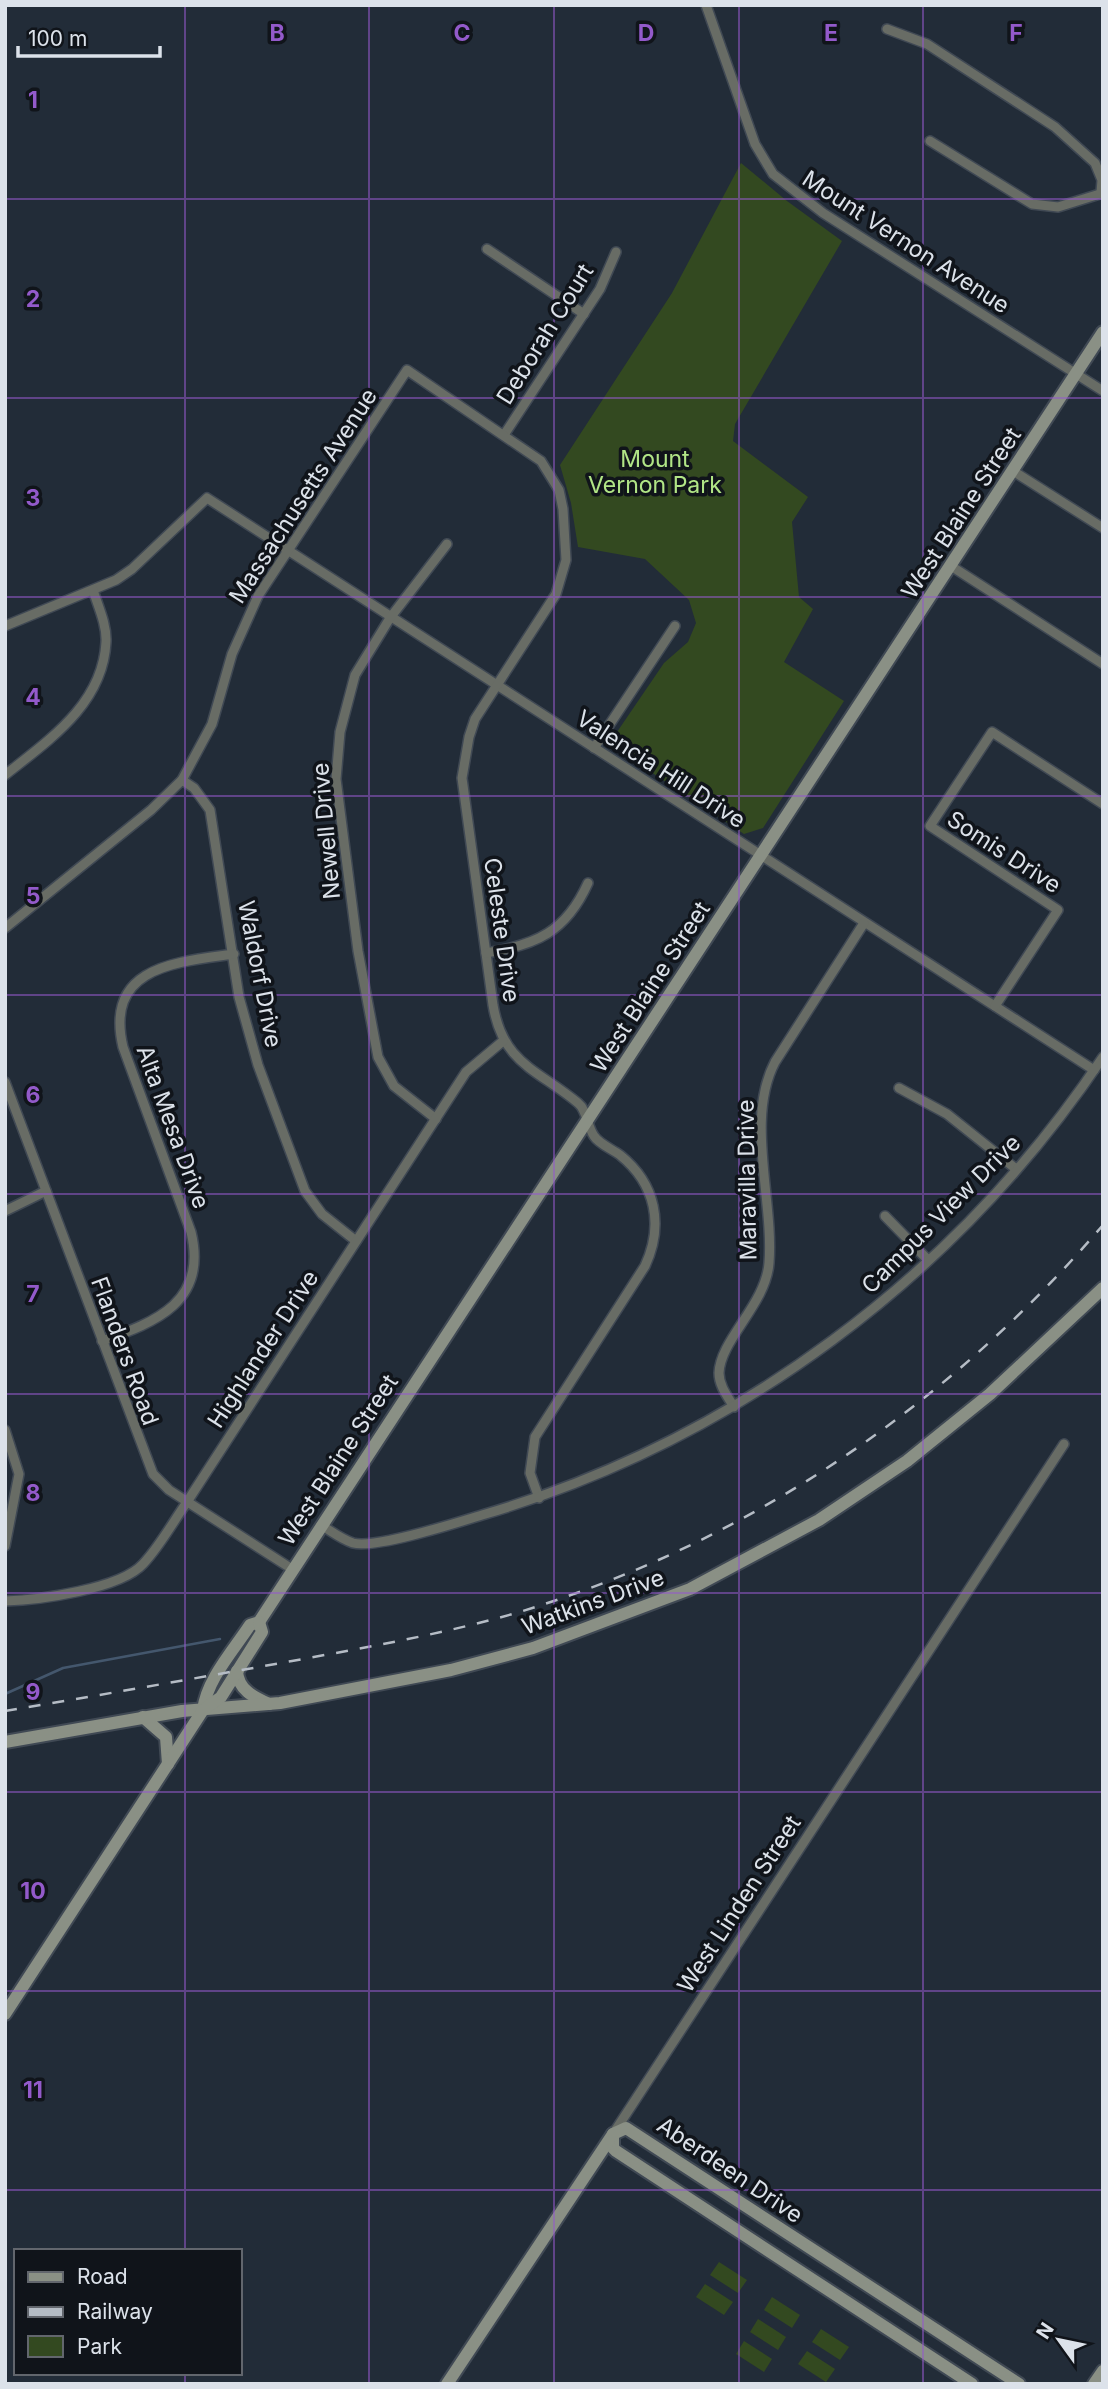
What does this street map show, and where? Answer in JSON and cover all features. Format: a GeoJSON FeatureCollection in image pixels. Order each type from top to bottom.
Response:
{"type":"FeatureCollection","features":[{"type":"Feature","properties":{"kind":"street","name":"Mount Vernon Avenue"},"geometry":{"type":"LineString","coordinates":[[706,5],[755,144],[774,174],[823,213],[1103,391]]}},
{"type":"Feature","properties":{"kind":"street"},"geometry":{"type":"LineString","coordinates":[[887,29],[927,44],[1055,127],[1095,163],[1102,180],[1102,193],[1058,207],[1031,204],[930,141]]}},
{"type":"Feature","properties":{"kind":"street"},"geometry":{"type":"LineString","coordinates":[[487,249],[584,314]]}},
{"type":"Feature","properties":{"kind":"street","name":"Deborah Court"},"geometry":{"type":"LineString","coordinates":[[504,435],[600,289],[616,252]]}},
{"type":"Feature","properties":{"kind":"street","name":"West Blaine Street"},"geometry":{"type":"LineString","coordinates":[[203,1710],[205,1693],[250,1625],[258,1622],[1103,332]]}},
{"type":"Feature","properties":{"kind":"street","name":"Celeste Drive"},"geometry":{"type":"LineString","coordinates":[[407,370],[528,451],[551,474],[564,509],[566,553],[556,594],[496,684],[468,737],[462,778],[495,1019],[503,1041],[530,1070],[580,1104],[595,1138],[630,1164],[651,1194],[656,1230],[645,1266],[535,1437],[530,1473],[539,1498]]}},
{"type":"Feature","properties":{"kind":"street","name":"Massachusetts Avenue"},"geometry":{"type":"LineString","coordinates":[[5,928],[151,810],[182,780],[212,724],[247,618],[286,552],[407,370]]}},
{"type":"Feature","properties":{"kind":"street"},"geometry":{"type":"LineString","coordinates":[[1013,471],[1103,528]]}},
{"type":"Feature","properties":{"kind":"street","name":"Valencia Hill Drive"},"geometry":{"type":"LineString","coordinates":[[93,590],[132,569],[207,498],[286,552],[496,684],[1094,1070]]}},
{"type":"Feature","properties":{"kind":"street","name":"Newell Drive"},"geometry":{"type":"LineString","coordinates":[[436,1119],[402,1095],[388,1079],[378,1057],[358,951],[338,805],[337,755],[349,690],[364,660],[390,618],[447,544]]}},
{"type":"Feature","properties":{"kind":"street"},"geometry":{"type":"LineString","coordinates":[[951,566],[1103,664]]}},
{"type":"Feature","properties":{"kind":"street"},"geometry":{"type":"LineString","coordinates":[[5,626],[93,590],[106,641],[97,678],[75,717],[5,775]]}},
{"type":"Feature","properties":{"kind":"street"},"geometry":{"type":"LineString","coordinates":[[594,748],[675,626]]}},
{"type":"Feature","properties":{"kind":"street","name":"Somis Drive"},"geometry":{"type":"LineString","coordinates":[[995,1006],[1058,909],[930,826],[992,732],[1103,804]]}},
{"type":"Feature","properties":{"kind":"street","name":"Waldorf Drive"},"geometry":{"type":"LineString","coordinates":[[182,780],[194,788],[210,810],[245,1023],[301,1181],[322,1214],[356,1241]]}},
{"type":"Feature","properties":{"kind":"street"},"geometry":{"type":"LineString","coordinates":[[486,953],[519,948],[548,935],[574,909],[588,883]]}},
{"type":"Feature","properties":{"kind":"street","name":"Maravilla Drive"},"geometry":{"type":"LineString","coordinates":[[734,1407],[721,1382],[722,1363],[760,1296],[769,1264],[763,1116],[765,1085],[775,1062],[864,923]]}},
{"type":"Feature","properties":{"kind":"street","name":"Alta Mesa Drive"},"geometry":{"type":"LineString","coordinates":[[102,1341],[151,1324],[165,1314],[183,1293],[194,1271],[195,1259],[191,1232],[123,1047],[120,1033],[122,1007],[128,992],[152,969],[168,963],[234,954]]}},
{"type":"Feature","properties":{"kind":"street","name":"Highlander Drive"},"geometry":{"type":"LineString","coordinates":[[5,1601],[96,1588],[129,1575],[145,1562],[187,1502],[466,1072],[503,1041]]}},
{"type":"Feature","properties":{"kind":"street","name":"Campus View Drive"},"geometry":{"type":"LineString","coordinates":[[321,1525],[356,1544],[373,1543],[453,1524],[539,1498],[635,1458],[734,1407],[856,1323],[928,1260],[1016,1169],[1103,1057]]}},
{"type":"Feature","properties":{"kind":"street","name":"Flanders Road"},"geometry":{"type":"LineString","coordinates":[[5,1082],[152,1474],[187,1502],[292,1569]]}},
{"type":"Feature","properties":{"kind":"street"},"geometry":{"type":"LineString","coordinates":[[899,1088],[947,1114],[1016,1169]]}},
{"type":"Feature","properties":{"kind":"street"},"geometry":{"type":"LineString","coordinates":[[5,1211],[46,1191]]}},
{"type":"Feature","properties":{"kind":"street"},"geometry":{"type":"LineString","coordinates":[[885,1216],[928,1260]]}},
{"type":"Feature","properties":{"kind":"street","name":"Watkins Drive"},"geometry":{"type":"LineString","coordinates":[[5,1742],[142,1717],[270,1704],[368,1688],[533,1648],[651,1604],[721,1574],[819,1520],[907,1461],[990,1394],[1103,1288]]}},
{"type":"Feature","properties":{"kind":"street"},"geometry":{"type":"LineString","coordinates":[[5,1430],[19,1474],[5,1546]]}},
{"type":"Feature","properties":{"kind":"street","name":"West Linden Street"},"geometry":{"type":"LineString","coordinates":[[447,2384],[1063,1444]]}},
{"type":"Feature","properties":{"kind":"street","name":"West Blaine Street"},"geometry":{"type":"LineString","coordinates":[[5,2014],[203,1710],[221,1697],[262,1632],[258,1622]]}},
{"type":"Feature","properties":{"kind":"street"},"geometry":{"type":"LineString","coordinates":[[237,1671],[244,1689],[270,1704]]}},
{"type":"Feature","properties":{"kind":"street"},"geometry":{"type":"LineString","coordinates":[[142,1717],[166,1737],[168,1764]]}},
{"type":"Feature","properties":{"kind":"street","name":"Aberdeen Drive"},"geometry":{"type":"LineString","coordinates":[[972,2384],[616,2151],[613,2148],[613,2134],[620,2129],[631,2129],[1019,2384]]}},
{"type":"Feature","properties":{"kind":"street"},"geometry":{"type":"LineString","coordinates":[[1094,2384],[1103,2371]]}},
{"type":"Feature","properties":{"kind":"green space","name":"Mount Vernon Park"},"geometry":{"type":"Polygon","coordinates":[[[741,163],[842,241],[735,424],[733,441],[808,497],[792,522],[799,597],[813,609],[784,662],[844,701],[763,828],[744,834],[615,748],[612,740],[617,732],[664,663],[688,642],[696,623],[689,600],[645,559],[578,547],[571,503],[560,465],[672,293],[741,163]]]}},
{"type":"Feature","properties":{"kind":"green space"},"geometry":{"type":"Polygon","coordinates":[[[719,2262],[747,2280],[738,2293],[710,2275],[719,2262]]]}},
{"type":"Feature","properties":{"kind":"green space"},"geometry":{"type":"Polygon","coordinates":[[[705,2284],[733,2302],[724,2315],[696,2297],[705,2284]]]}},
{"type":"Feature","properties":{"kind":"green space"},"geometry":{"type":"Polygon","coordinates":[[[772,2297],[800,2315],[792,2328],[764,2310],[772,2297]]]}},
{"type":"Feature","properties":{"kind":"green space"},"geometry":{"type":"Polygon","coordinates":[[[758,2319],[786,2337],[778,2350],[750,2332],[758,2319]]]}},
{"type":"Feature","properties":{"kind":"green space"},"geometry":{"type":"Polygon","coordinates":[[[821,2329],[849,2347],[840,2360],[812,2342],[821,2329]]]}},
{"type":"Feature","properties":{"kind":"green space"},"geometry":{"type":"Polygon","coordinates":[[[744,2341],[772,2359],[764,2372],[736,2354],[744,2341]]]}},
{"type":"Feature","properties":{"kind":"green space"},"geometry":{"type":"Polygon","coordinates":[[[807,2351],[835,2369],[826,2382],[798,2364],[807,2351]]]}},
{"type":"Feature","properties":{"kind":"waterway"},"geometry":{"type":"LineString","coordinates":[[5,1694],[63,1668],[220,1639]]}},
{"type":"Feature","properties":{"kind":"railway"},"geometry":{"type":"LineString","coordinates":[[5,1711],[292,1661],[461,1627],[516,1613],[601,1584],[683,1549],[762,1508],[838,1461],[910,1409],[978,1352],[1043,1291],[1103,1225]]}}]}
